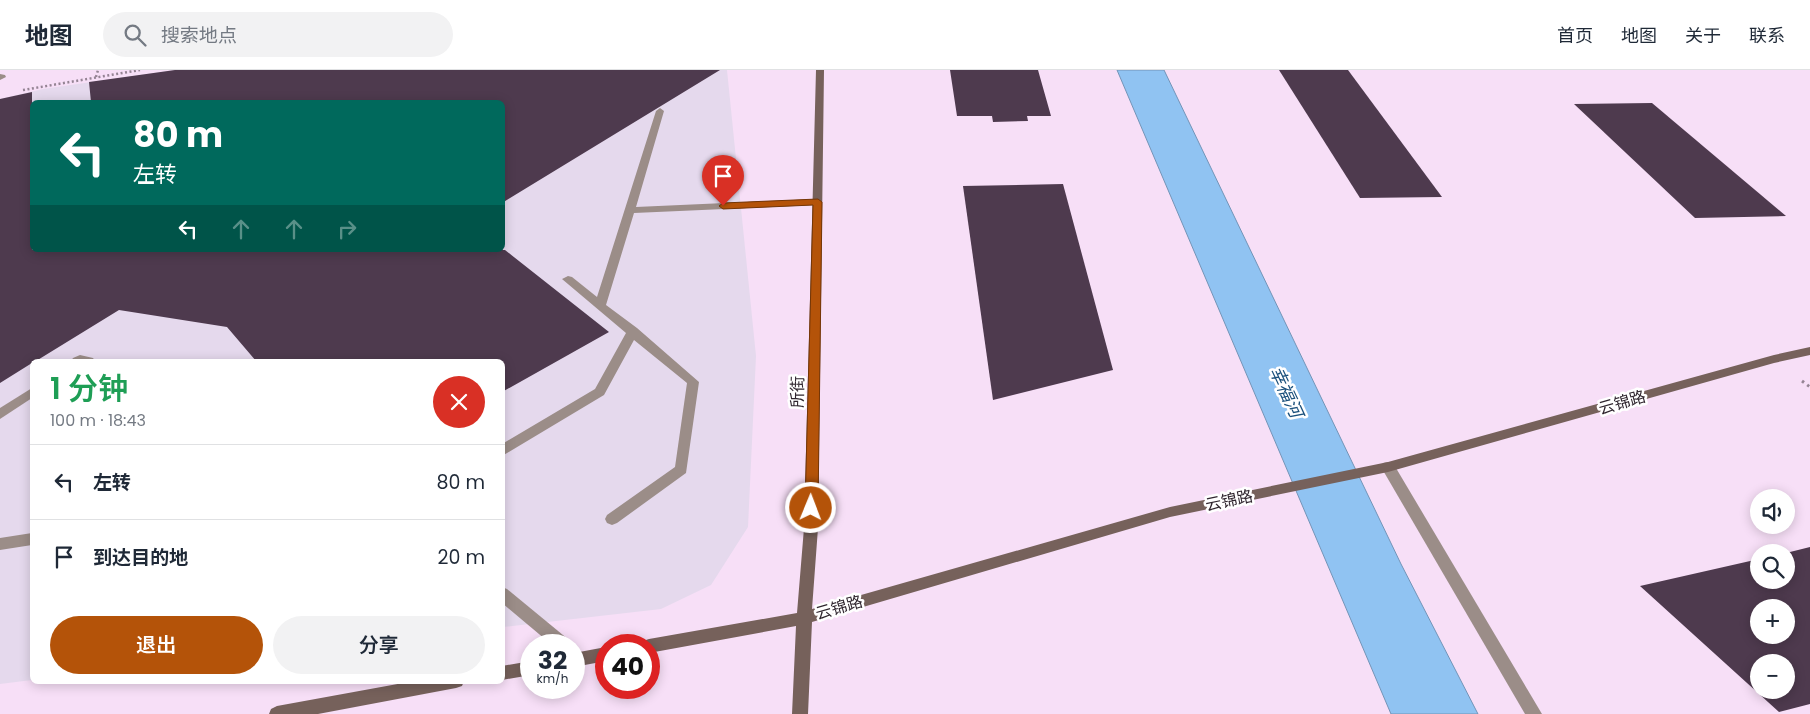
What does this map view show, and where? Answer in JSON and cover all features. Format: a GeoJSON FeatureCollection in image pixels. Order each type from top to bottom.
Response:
{"type":"FeatureCollection","features":[{"type":"Feature","properties":{"kind":"street","name":"所街"},"geometry":{"type":"LineString","coordinates":[[800,714],[804,618],[811,528],[820,70]]}},
{"type":"Feature","properties":{"kind":"street","name":"云锦路"},"geometry":{"type":"LineString","coordinates":[[660,644],[804,618],[1170,512],[1388,467],[1774,359],[1810,351]]}},
{"type":"Feature","properties":{"kind":"street"},"geometry":{"type":"LineString","coordinates":[[505,672],[520,670]]}},
{"type":"Feature","properties":{"kind":"street"},"geometry":{"type":"LineString","coordinates":[[277,714],[440,684]]}},
{"type":"Feature","properties":{"kind":"lane"},"geometry":{"type":"LineString","coordinates":[[600,306],[660,112]]}},
{"type":"Feature","properties":{"kind":"lane"},"geometry":{"type":"LineString","coordinates":[[629,210],[818,202]]}},
{"type":"Feature","properties":{"kind":"lane"},"geometry":{"type":"LineString","coordinates":[[568,279],[693,382],[681,469],[612,519]]}},
{"type":"Feature","properties":{"kind":"lane"},"geometry":{"type":"LineString","coordinates":[[505,449],[600,392],[633,331]]}},
{"type":"Feature","properties":{"kind":"lane"},"geometry":{"type":"LineString","coordinates":[[0,414],[30,393]]}},
{"type":"Feature","properties":{"kind":"lane"},"geometry":{"type":"LineString","coordinates":[[1388,467],[1534,714]]}},
{"type":"Feature","properties":{"kind":"lane"},"geometry":{"type":"LineString","coordinates":[[0,544],[30,539]]}},
{"type":"Feature","properties":{"kind":"lane"},"geometry":{"type":"LineString","coordinates":[[505,596],[550,634]]}},
{"type":"Feature","properties":{"kind":"path"},"geometry":{"type":"LineString","coordinates":[[96,77],[98,70]]}},
{"type":"Feature","properties":{"kind":"path"},"geometry":{"type":"LineString","coordinates":[[19,90],[140,70]]}},
{"type":"Feature","properties":{"kind":"shaded area"},"geometry":{"type":"Polygon","coordinates":[[[175,70],[727,70],[756,356],[748,527],[711,585],[661,609],[505,627],[505,359],[30,359],[30,680],[0,684],[0,99],[43,89],[175,70]]]}},
{"type":"Feature","properties":{"kind":"water","name":"幸福河"},"geometry":{"type":"Polygon","coordinates":[[[1117,70],[1164,70],[1401,564],[1478,714],[1391,714],[1117,70]]]}},
{"type":"Feature","properties":{"kind":"building"},"geometry":{"type":"Polygon","coordinates":[[[175,70],[720,70],[505,201],[505,100],[91,100],[89,82],[175,70]]]}},
{"type":"Feature","properties":{"kind":"building"},"geometry":{"type":"Polygon","coordinates":[[[950,70],[1038,70],[1051,116],[1027,116],[1028,121],[993,122],[992,116],[957,116],[950,70]]]}},
{"type":"Feature","properties":{"kind":"building"},"geometry":{"type":"Polygon","coordinates":[[[1279,70],[1348,70],[1442,197],[1360,198],[1279,70]]]}},
{"type":"Feature","properties":{"kind":"building"},"geometry":{"type":"Polygon","coordinates":[[[32,92],[32,100],[30,100],[30,252],[505,252],[505,250],[609,332],[505,390],[505,359],[254,359],[227,327],[119,310],[39,359],[30,359],[30,364],[0,383],[0,99],[32,92]]]}},
{"type":"Feature","properties":{"kind":"building"},"geometry":{"type":"Polygon","coordinates":[[[1652,103],[1786,216],[1695,218],[1574,104],[1652,103]]]}},
{"type":"Feature","properties":{"kind":"building"},"geometry":{"type":"Polygon","coordinates":[[[1063,184],[1113,370],[993,400],[963,186],[1063,184]]]}},
{"type":"Feature","properties":{"kind":"building"},"geometry":{"type":"Polygon","coordinates":[[[1810,547],[1810,704],[1779,712],[1765,699],[1795,699],[1795,654],[1750,654],[1750,686],[1640,586],[1750,561],[1750,589],[1795,589],[1795,551],[1810,547]]]}},
{"type":"Feature","properties":{"kind":"route"},"geometry":{"type":"LineString","coordinates":[[723,206],[818,202],[811,508]]}}]}
